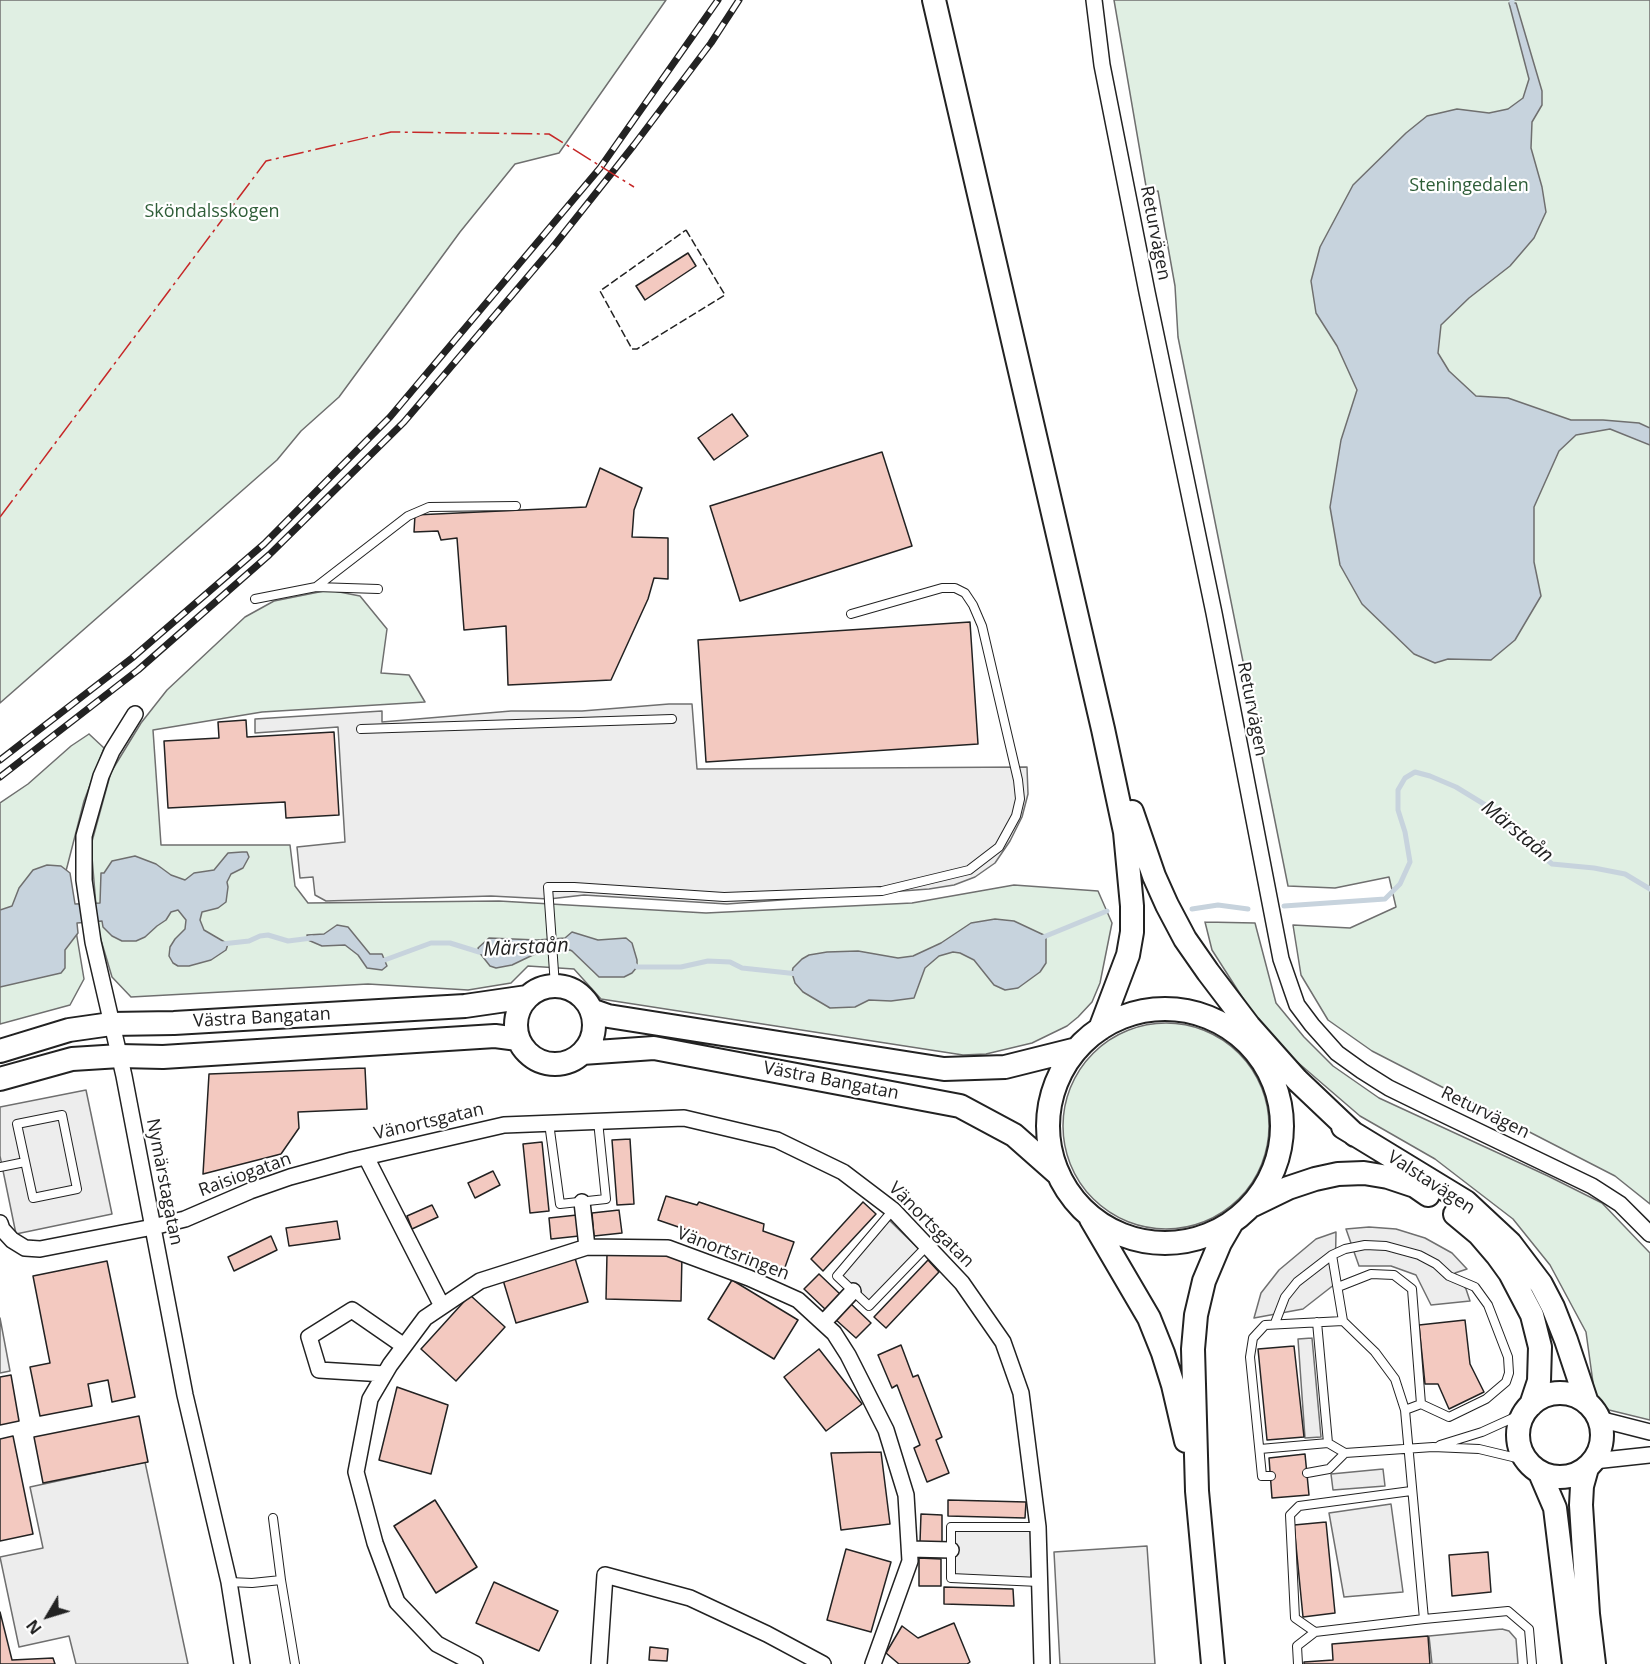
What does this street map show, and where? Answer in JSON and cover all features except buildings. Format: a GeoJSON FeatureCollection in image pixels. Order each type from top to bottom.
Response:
{"type":"FeatureCollection","features":[{"type":"Feature","properties":{"kind":"street"},"geometry":{"type":"LineString","coordinates":[[933,0],[1125,832],[1132,906],[1132,932],[1128,955],[1100,1029]]}},
{"type":"Feature","properties":{"kind":"street","name":"Returvägen"},"geometry":{"type":"LineString","coordinates":[[1094,0],[1102,65],[1129,204],[1214,613],[1281,959],[1297,1005],[1337,1053],[1362,1071],[1389,1088],[1592,1186],[1620,1204],[1650,1234]]}},
{"type":"Feature","properties":{"kind":"street","name":"Nymärstagatan"},"geometry":{"type":"LineString","coordinates":[[135,714],[112,751],[101,776],[87,826],[83,859],[87,901],[111,1024],[120,1056],[185,1395],[229,1582],[242,1664]]}},
{"type":"Feature","properties":{"kind":"street"},"geometry":{"type":"LineString","coordinates":[[1103,729],[1154,876],[1185,939],[1249,1026],[1296,1080],[1355,1135]]}},
{"type":"Feature","properties":{"kind":"street"},"geometry":{"type":"LineString","coordinates":[[1125,832],[1143,885],[1179,954],[1233,1031],[1250,1046],[1274,1082],[1280,1104],[1282,1125],[1280,1147],[1265,1188],[1251,1206],[1231,1224],[1208,1235],[1184,1242],[1158,1243],[1133,1239],[1110,1230],[1089,1215],[1066,1190],[1050,1149],[1048,1123],[1052,1096],[1062,1072],[1077,1049],[1100,1029],[1132,1014],[1167,1009],[1201,1015],[1233,1031]]}},
{"type":"Feature","properties":{"kind":"street","name":"Västra Bangatan"},"geometry":{"type":"LineString","coordinates":[[0,1051],[69,1030],[111,1024],[174,1023],[465,1006],[527,997],[540,988],[555,986],[570,989],[583,998],[591,1010],[608,1016],[944,1069],[1005,1067],[1077,1049]]}},
{"type":"Feature","properties":{"kind":"street"},"geometry":{"type":"LineString","coordinates":[[518,1039],[515,1024],[518,1009],[527,997]]}},
{"type":"Feature","properties":{"kind":"street"},"geometry":{"type":"LineString","coordinates":[[582,1053],[591,1040],[594,1025],[591,1010]]}},
{"type":"Feature","properties":{"kind":"street","name":"Västra Bangatan"},"geometry":{"type":"LineString","coordinates":[[0,1079],[72,1059],[120,1056],[163,1057],[495,1036],[518,1039],[527,1052],[539,1061],[554,1064],[569,1061],[582,1053],[654,1048],[960,1106],[1014,1135],[1059,1175]]}},
{"type":"Feature","properties":{"kind":"street","name":"Valstavägen"},"geometry":{"type":"LineString","coordinates":[[1263,1063],[1318,1112],[1466,1202],[1510,1243],[1541,1284],[1553,1307],[1593,1411]]}},
{"type":"Feature","properties":{"kind":"street","name":"Vänortsgatan"},"geometry":{"type":"LineString","coordinates":[[359,1158],[504,1125],[684,1118],[777,1140],[843,1172],[893,1210],[928,1245],[962,1283],[1003,1342],[1021,1393],[1038,1527],[1042,1664]]}},
{"type":"Feature","properties":{"kind":"street"},"geometry":{"type":"LineString","coordinates":[[359,1158],[442,1306]]}},
{"type":"Feature","properties":{"kind":"street","name":"Raisiogatan"},"geometry":{"type":"LineString","coordinates":[[0,1223],[2,1229],[12,1240],[25,1248],[40,1249],[185,1219],[230,1199],[290,1177],[359,1158]]}},
{"type":"Feature","properties":{"kind":"street","name":"Valstavägen"},"geometry":{"type":"LineString","coordinates":[[1251,1206],[1288,1188],[1315,1179],[1338,1174],[1364,1173],[1388,1177],[1415,1186],[1459,1216],[1497,1255],[1510,1273],[1532,1315],[1540,1347],[1539,1382],[1527,1409]]}},
{"type":"Feature","properties":{"kind":"street"},"geometry":{"type":"LineString","coordinates":[[582,1202],[586,1247]]}},
{"type":"Feature","properties":{"kind":"street"},"geometry":{"type":"LineString","coordinates":[[1089,1215],[1149,1318],[1163,1353],[1173,1385],[1197,1491]]}},
{"type":"Feature","properties":{"kind":"street"},"geometry":{"type":"LineString","coordinates":[[1213,1664],[1197,1491],[1193,1349],[1196,1315],[1204,1281],[1220,1243],[1231,1224]]}},
{"type":"Feature","properties":{"kind":"street","name":"Vänortsringen"},"geometry":{"type":"LineString","coordinates":[[475,1664],[438,1644],[398,1602],[375,1543],[356,1472],[369,1399],[384,1374],[425,1318],[442,1306],[480,1281],[586,1247],[668,1248],[749,1278],[798,1300],[834,1333],[848,1355],[886,1430],[906,1495],[910,1561],[873,1664]]}},
{"type":"Feature","properties":{"kind":"street"},"geometry":{"type":"LineString","coordinates":[[824,1322],[853,1291]]}},
{"type":"Feature","properties":{"kind":"street"},"geometry":{"type":"LineString","coordinates":[[384,1374],[319,1370],[309,1337],[352,1310],[404,1346]]}},
{"type":"Feature","properties":{"kind":"street"},"geometry":{"type":"LineString","coordinates":[[1574,1664],[1555,1508],[1518,1442],[1518,1432],[1527,1409],[1539,1398],[1558,1393],[1578,1397],[1593,1411],[1650,1432]]}},
{"type":"Feature","properties":{"kind":"street"},"geometry":{"type":"LineString","coordinates":[[1593,1411],[1602,1441],[1582,1486],[1581,1505],[1587,1614],[1594,1664]]}},
{"type":"Feature","properties":{"kind":"street"},"geometry":{"type":"LineString","coordinates":[[1532,1466],[1549,1476],[1568,1477],[1590,1464],[1650,1455]]}},
{"type":"Feature","properties":{"kind":"street"},"geometry":{"type":"LineString","coordinates":[[910,1549],[951,1550]]}},
{"type":"Feature","properties":{"kind":"street"},"geometry":{"type":"LineString","coordinates":[[598,1664],[605,1575],[690,1598],[767,1634],[823,1664]]}},
{"type":"Feature","properties":{"kind":"lane"},"geometry":{"type":"LineString","coordinates":[[316,587],[408,516],[429,507],[516,506]]}},
{"type":"Feature","properties":{"kind":"lane"},"geometry":{"type":"LineString","coordinates":[[255,599],[316,587],[378,589]]}},
{"type":"Feature","properties":{"kind":"lane"},"geometry":{"type":"LineString","coordinates":[[555,986],[548,887],[724,897],[882,891],[969,870],[999,847],[1017,816],[1020,799],[1018,780],[982,626],[974,605],[965,593],[955,588],[942,588],[851,614]]}},
{"type":"Feature","properties":{"kind":"lane"},"geometry":{"type":"LineString","coordinates":[[361,729],[672,719]]}},
{"type":"Feature","properties":{"kind":"lane"},"geometry":{"type":"LineString","coordinates":[[62,1115],[77,1189],[33,1198],[25,1161],[17,1124],[62,1115]]}},
{"type":"Feature","properties":{"kind":"lane"},"geometry":{"type":"LineString","coordinates":[[549,1123],[560,1204],[606,1199],[598,1121]]}},
{"type":"Feature","properties":{"kind":"lane"},"geometry":{"type":"LineString","coordinates":[[0,1167],[25,1161]]}},
{"type":"Feature","properties":{"kind":"lane"},"geometry":{"type":"LineString","coordinates":[[893,1210],[837,1276],[869,1306],[928,1245]]}},
{"type":"Feature","properties":{"kind":"lane"},"geometry":{"type":"LineString","coordinates":[[1275,1323],[1285,1297],[1297,1282],[1332,1255],[1345,1249],[1365,1245],[1406,1250],[1419,1254],[1449,1276],[1474,1287],[1481,1293],[1488,1305],[1508,1357],[1509,1373],[1506,1382],[1486,1399],[1449,1417],[1421,1404],[1405,1410]]}},
{"type":"Feature","properties":{"kind":"lane"},"geometry":{"type":"LineString","coordinates":[[1332,1255],[1343,1321],[1375,1352],[1395,1379],[1405,1410],[1424,1619]]}},
{"type":"Feature","properties":{"kind":"lane"},"geometry":{"type":"LineString","coordinates":[[1338,1287],[1371,1274],[1394,1275],[1412,1289],[1421,1404]]}},
{"type":"Feature","properties":{"kind":"lane"},"geometry":{"type":"LineString","coordinates":[[1270,1476],[1262,1476],[1250,1357],[1253,1338],[1256,1332],[1265,1325],[1275,1323],[1343,1321]]}},
{"type":"Feature","properties":{"kind":"lane"},"geometry":{"type":"LineString","coordinates":[[1317,1322],[1328,1443]]}},
{"type":"Feature","properties":{"kind":"lane"},"geometry":{"type":"LineString","coordinates":[[1433,1447],[1482,1432],[1527,1409]]}},
{"type":"Feature","properties":{"kind":"lane"},"geometry":{"type":"LineString","coordinates":[[1260,1449],[1328,1443],[1344,1453],[1433,1447],[1479,1449],[1532,1466]]}},
{"type":"Feature","properties":{"kind":"lane"},"geometry":{"type":"LineString","coordinates":[[1307,1473],[1329,1469],[1344,1453]]}},
{"type":"Feature","properties":{"kind":"lane"},"geometry":{"type":"LineString","coordinates":[[1316,1632],[1295,1618],[1290,1515],[1299,1506],[1411,1491]]}},
{"type":"Feature","properties":{"kind":"lane"},"geometry":{"type":"LineString","coordinates":[[273,1518],[296,1664]]}},
{"type":"Feature","properties":{"kind":"lane"},"geometry":{"type":"LineString","coordinates":[[1038,1527],[951,1527],[951,1578],[1039,1582]]}},
{"type":"Feature","properties":{"kind":"lane"},"geometry":{"type":"LineString","coordinates":[[229,1582],[252,1583],[282,1580]]}},
{"type":"Feature","properties":{"kind":"lane"},"geometry":{"type":"LineString","coordinates":[[1298,1664],[1297,1646],[1316,1632],[1508,1611],[1529,1629],[1532,1664]]}},
{"type":"Feature","properties":{"kind":"green space","name":"Sköndalsskogen"},"geometry":{"type":"Polygon","coordinates":[[[0,0],[666,0],[559,153],[515,164],[460,232],[339,397],[301,431],[277,460],[0,703],[0,0]]]}},
{"type":"Feature","properties":{"kind":"green space","name":"Steningedalen"},"geometry":{"type":"Polygon","coordinates":[[[1114,0],[1650,0],[1650,1204],[1615,1176],[1372,1051],[1328,1020],[1301,975],[1293,925],[1350,928],[1396,907],[1389,877],[1335,888],[1288,886],[1178,337],[1175,286],[1158,191],[1147,192],[1114,0]]]}},
{"type":"Feature","properties":{"kind":"green space"},"geometry":{"type":"Polygon","coordinates":[[[329,590],[360,596],[387,629],[381,673],[409,675],[425,702],[262,712],[153,730],[161,845],[290,845],[295,886],[308,903],[499,901],[706,913],[912,903],[1014,885],[1098,891],[1112,923],[1100,983],[1092,1002],[1067,1026],[1032,1043],[986,1054],[963,1055],[601,999],[574,969],[528,966],[511,983],[468,990],[368,984],[131,997],[112,977],[98,930],[91,845],[111,772],[141,723],[167,690],[245,617],[274,601],[329,590]]]}},
{"type":"Feature","properties":{"kind":"green space"},"geometry":{"type":"Polygon","coordinates":[[[89,734],[104,748],[84,801],[66,871],[84,979],[70,1005],[0,1024],[0,803],[28,784],[71,746],[89,734]]]}},
{"type":"Feature","properties":{"kind":"green space"},"geometry":{"type":"Polygon","coordinates":[[[1205,922],[1255,923],[1276,1003],[1304,1037],[1333,1066],[1379,1098],[1602,1203],[1650,1253],[1650,1420],[1609,1410],[1595,1397],[1586,1332],[1550,1265],[1513,1219],[1435,1159],[1360,1116],[1267,1036],[1212,950],[1205,922]]]}},
{"type":"Feature","properties":{"kind":"green space"},"geometry":{"type":"Polygon","coordinates":[[[1156,1023],[1176,1023],[1196,1027],[1215,1035],[1232,1046],[1246,1060],[1265,1096],[1269,1126],[1265,1156],[1257,1175],[1246,1192],[1232,1206],[1196,1225],[1176,1229],[1156,1229],[1136,1225],[1117,1217],[1100,1206],[1086,1192],[1067,1156],[1063,1136],[1063,1116],[1067,1096],[1075,1077],[1086,1060],[1100,1046],[1136,1027],[1156,1023]]]}},
{"type":"Feature","properties":{"kind":"shaded area"},"geometry":{"type":"Polygon","coordinates":[[[692,704],[697,769],[1027,767],[1028,794],[1022,817],[995,863],[975,877],[954,885],[929,889],[727,904],[584,895],[549,899],[491,896],[326,901],[315,895],[313,877],[300,878],[297,847],[345,842],[338,727],[255,733],[255,719],[382,711],[382,722],[511,711],[582,711],[692,704]]]}},
{"type":"Feature","properties":{"kind":"shaded area"},"geometry":{"type":"Polygon","coordinates":[[[86,1090],[112,1214],[16,1234],[0,1156],[0,1107],[86,1090]]]}},
{"type":"Feature","properties":{"kind":"shaded area"},"geometry":{"type":"Polygon","coordinates":[[[886,1217],[922,1252],[870,1309],[835,1277],[886,1217]]]}},
{"type":"Feature","properties":{"kind":"shaded area"},"geometry":{"type":"Polygon","coordinates":[[[1369,1227],[1396,1229],[1425,1238],[1452,1253],[1467,1269],[1455,1273],[1466,1289],[1470,1301],[1431,1305],[1416,1275],[1391,1266],[1359,1266],[1346,1229],[1369,1227]]]}},
{"type":"Feature","properties":{"kind":"shaded area"},"geometry":{"type":"Polygon","coordinates":[[[1336,1232],[1335,1284],[1303,1309],[1254,1318],[1261,1293],[1279,1270],[1316,1239],[1336,1232]]]}},
{"type":"Feature","properties":{"kind":"shaded area"},"geometry":{"type":"Polygon","coordinates":[[[0,1318],[10,1371],[0,1373],[0,1318]]]}},
{"type":"Feature","properties":{"kind":"shaded area"},"geometry":{"type":"Polygon","coordinates":[[[1312,1338],[1321,1437],[1305,1438],[1298,1339],[1312,1338]]]}},
{"type":"Feature","properties":{"kind":"shaded area"},"geometry":{"type":"Polygon","coordinates":[[[145,1462],[188,1664],[76,1664],[69,1636],[19,1647],[0,1557],[43,1548],[30,1487],[145,1462]]]}},
{"type":"Feature","properties":{"kind":"shaded area"},"geometry":{"type":"Polygon","coordinates":[[[1383,1469],[1385,1486],[1333,1490],[1331,1474],[1383,1469]]]}},
{"type":"Feature","properties":{"kind":"shaded area"},"geometry":{"type":"Polygon","coordinates":[[[1391,1504],[1403,1592],[1344,1597],[1329,1513],[1391,1504]]]}},
{"type":"Feature","properties":{"kind":"shaded area"},"geometry":{"type":"Polygon","coordinates":[[[950,1526],[1031,1526],[1031,1583],[949,1579],[950,1526]]]}},
{"type":"Feature","properties":{"kind":"shaded area"},"geometry":{"type":"Polygon","coordinates":[[[1147,1546],[1155,1664],[1060,1664],[1054,1552],[1147,1546]]]}},
{"type":"Feature","properties":{"kind":"shaded area"},"geometry":{"type":"Polygon","coordinates":[[[1502,1629],[1509,1631],[1516,1639],[1518,1664],[1432,1664],[1429,1636],[1502,1629]]]}},
{"type":"Feature","properties":{"kind":"water"},"geometry":{"type":"Polygon","coordinates":[[[1509,3],[1516,3],[1542,91],[1542,105],[1532,122],[1531,148],[1542,187],[1546,212],[1534,238],[1510,266],[1469,298],[1441,325],[1438,353],[1449,371],[1476,396],[1508,398],[1571,420],[1639,423],[1650,428],[1650,445],[1610,429],[1576,435],[1559,451],[1534,507],[1534,562],[1541,596],[1515,640],[1491,660],[1448,659],[1435,663],[1414,654],[1362,604],[1340,565],[1330,507],[1341,440],[1357,390],[1337,346],[1316,313],[1311,281],[1320,247],[1353,185],[1406,133],[1427,116],[1457,109],[1489,113],[1508,109],[1523,98],[1529,79],[1509,3]]]}},
{"type":"Feature","properties":{"kind":"water"},"geometry":{"type":"Polygon","coordinates":[[[247,852],[249,857],[243,868],[231,874],[227,882],[226,902],[218,908],[202,912],[200,920],[204,930],[228,944],[226,950],[211,960],[189,966],[178,966],[173,963],[169,956],[170,947],[185,929],[186,920],[178,910],[171,912],[166,920],[145,937],[136,941],[122,941],[112,936],[103,927],[102,921],[77,923],[78,933],[65,950],[65,968],[61,973],[0,987],[0,910],[12,906],[19,888],[33,870],[47,865],[61,866],[70,873],[75,904],[100,903],[101,873],[104,873],[112,861],[135,856],[156,864],[171,875],[185,880],[194,873],[214,870],[228,853],[247,852]]]}},
{"type":"Feature","properties":{"kind":"water"},"geometry":{"type":"Polygon","coordinates":[[[995,919],[1014,921],[1046,936],[1046,963],[1040,972],[1018,988],[1005,990],[994,985],[974,960],[953,952],[939,956],[925,968],[914,998],[891,1001],[869,1000],[855,1007],[830,1008],[803,992],[795,983],[792,973],[793,968],[802,959],[809,955],[827,952],[858,951],[898,958],[913,956],[941,943],[971,923],[995,919]]]}},
{"type":"Feature","properties":{"kind":"water"},"geometry":{"type":"Polygon","coordinates":[[[337,925],[348,927],[370,954],[382,954],[387,966],[382,970],[367,968],[358,955],[345,945],[322,946],[308,940],[307,935],[324,934],[337,925]]]}},
{"type":"Feature","properties":{"kind":"water"},"geometry":{"type":"Polygon","coordinates":[[[572,932],[598,940],[626,938],[632,943],[637,967],[624,977],[599,977],[570,950],[537,953],[512,965],[496,968],[490,966],[478,948],[489,938],[537,940],[565,938],[572,932]]]}},
{"type":"Feature","properties":{"kind":"waterway","name":"Märstaån"},"geometry":{"type":"LineString","coordinates":[[1284,906],[1385,899],[1400,884],[1410,862],[1405,832],[1398,810],[1398,790],[1405,778],[1415,772],[1456,787],[1492,809],[1552,864],[1625,874],[1650,889]]}},
{"type":"Feature","properties":{"kind":"waterway","name":"Märstaån"},"geometry":{"type":"LineString","coordinates":[[1192,909],[1218,905],[1248,909]]}},
{"type":"Feature","properties":{"kind":"waterway","name":"Märstaån"},"geometry":{"type":"LineString","coordinates":[[1041,938],[1107,911]]}},
{"type":"Feature","properties":{"kind":"waterway","name":"Märstaån"},"geometry":{"type":"LineString","coordinates":[[222,944],[249,941],[268,935],[288,941],[312,938]]}},
{"type":"Feature","properties":{"kind":"waterway","name":"Märstaån"},"geometry":{"type":"LineString","coordinates":[[382,961],[431,943],[450,943],[479,952],[484,951]]}},
{"type":"Feature","properties":{"kind":"waterway","name":"Märstaån"},"geometry":{"type":"LineString","coordinates":[[633,964],[637,967],[681,967],[708,961],[730,962],[742,968],[798,974]]}},
{"type":"Feature","properties":{"kind":"railway"},"geometry":{"type":"LineString","coordinates":[[0,760],[132,658],[264,544],[390,417],[600,168],[718,0]]}},
{"type":"Feature","properties":{"kind":"railway"},"geometry":{"type":"LineString","coordinates":[[0,777],[138,670],[269,555],[404,422],[553,247],[634,145],[711,43],[739,0]]}},
{"type":"Feature","properties":{"kind":"fence"},"geometry":{"type":"LineString","coordinates":[[686,230],[725,295],[637,349],[632,349],[600,291],[686,230]]}},
{"type":"Feature","properties":{"kind":"power"},"geometry":{"type":"LineString","coordinates":[[0,517],[266,161],[391,132],[549,134],[634,187]]}}]}
